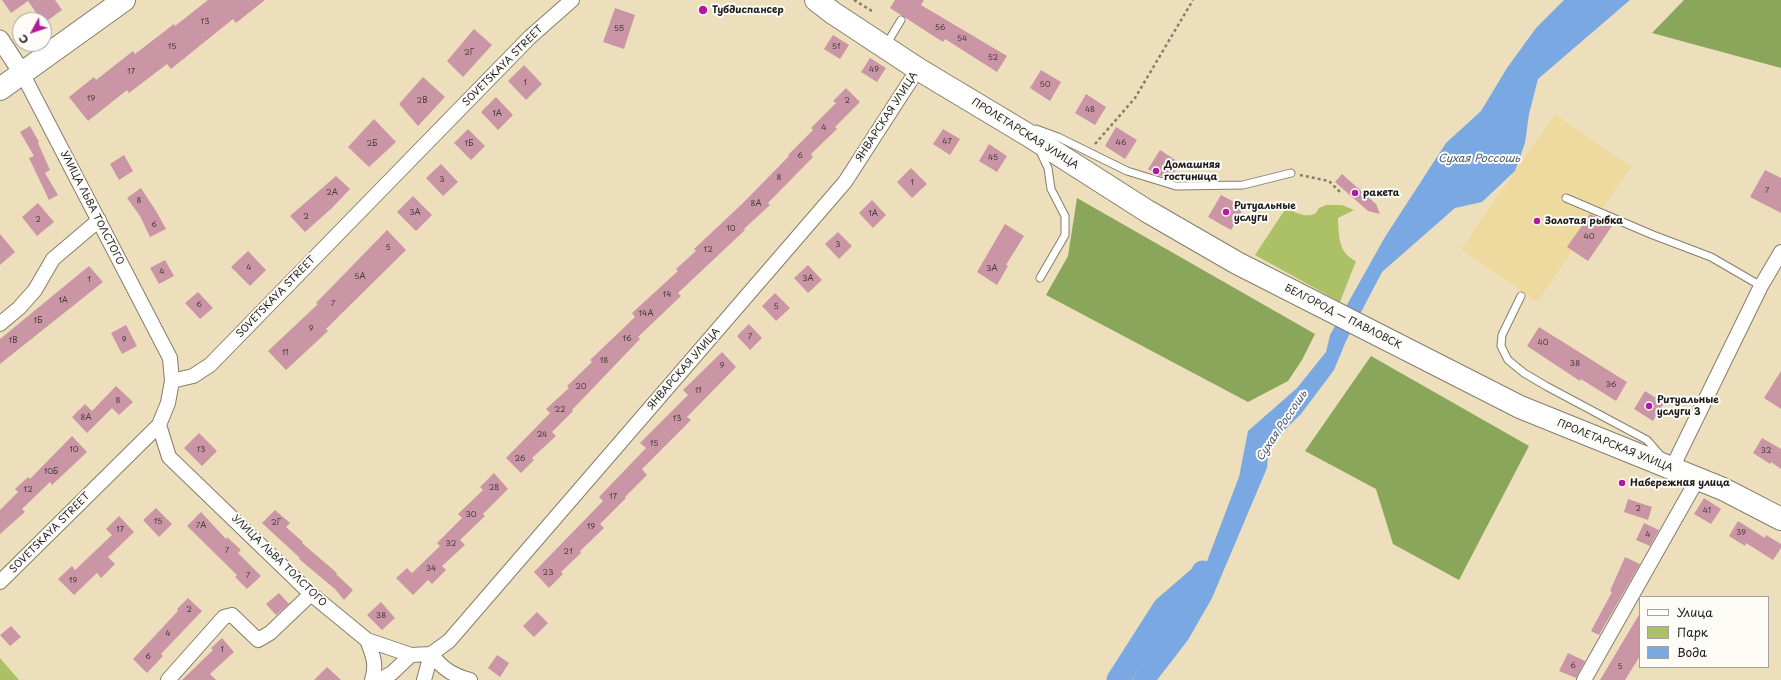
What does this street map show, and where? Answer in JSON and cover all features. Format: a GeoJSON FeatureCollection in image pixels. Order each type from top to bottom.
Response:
{"type":"FeatureCollection","features":[{"type":"Feature","properties":{"kind":"main road"},"geometry":{"type":"LineString","coordinates":[[0,89],[124,0]]}},
{"type":"Feature","properties":{"kind":"main road","name":"ПРОЛЕТАРСКАЯ УЛИЦА"},"geometry":{"type":"LineString","coordinates":[[816,0],[833,13],[918,69],[1034,139],[1147,211],[1236,263]]}},
{"type":"Feature","properties":{"kind":"main road","name":"БЕЛГОРОД — ПАВЛОВСК"},"geometry":{"type":"LineString","coordinates":[[1236,263],[1450,372]]}},
{"type":"Feature","properties":{"kind":"main road","name":"ПРОЛЕТАРСКАЯ УЛИЦА"},"geometry":{"type":"LineString","coordinates":[[1450,372],[1520,407],[1596,439],[1672,468],[1697,480],[1723,489],[1781,518]]}},
{"type":"Feature","properties":{"kind":"street","name":"SOVETSKAYA STREET"},"geometry":{"type":"LineString","coordinates":[[0,582],[159,425],[168,403],[172,381],[193,376],[210,365],[530,37],[572,0]]}},
{"type":"Feature","properties":{"kind":"street","name":"УЛИЦА ЛЬВА ТОЛСТОГО"},"geometry":{"type":"LineString","coordinates":[[0,39],[22,73],[170,358],[172,381]]}},
{"type":"Feature","properties":{"kind":"street","name":"ЯНВАРСКАЯ УЛИЦА"},"geometry":{"type":"LineString","coordinates":[[431,654],[449,641],[845,182],[918,69]]}},
{"type":"Feature","properties":{"kind":"street"},"geometry":{"type":"LineString","coordinates":[[0,324],[19,308],[35,290],[53,259],[99,220]]}},
{"type":"Feature","properties":{"kind":"street"},"geometry":{"type":"LineString","coordinates":[[1672,468],[1761,286],[1781,252]]}},
{"type":"Feature","properties":{"kind":"street","name":"УЛИЦА ЛЬВА ТОЛСТОГО"},"geometry":{"type":"LineString","coordinates":[[159,425],[169,457],[311,594],[367,640],[411,655],[431,654]]}},
{"type":"Feature","properties":{"kind":"street"},"geometry":{"type":"LineString","coordinates":[[1584,680],[1697,480]]}},
{"type":"Feature","properties":{"kind":"street"},"geometry":{"type":"LineString","coordinates":[[168,680],[224,616],[232,615],[258,640],[270,633],[311,594]]}},
{"type":"Feature","properties":{"kind":"street"},"geometry":{"type":"LineString","coordinates":[[367,640],[376,668],[372,680]]}},
{"type":"Feature","properties":{"kind":"street"},"geometry":{"type":"LineString","coordinates":[[424,680],[431,654]]}},
{"type":"Feature","properties":{"kind":"street"},"geometry":{"type":"LineString","coordinates":[[431,654],[442,667],[458,676],[470,680]]}},
{"type":"Feature","properties":{"kind":"street"},"geometry":{"type":"LineString","coordinates":[[379,680],[392,673],[411,655]]}},
{"type":"Feature","properties":{"kind":"lane"},"geometry":{"type":"LineString","coordinates":[[885,47],[901,20]]}},
{"type":"Feature","properties":{"kind":"lane"},"geometry":{"type":"LineString","coordinates":[[992,113],[1058,138],[1127,171],[1176,186],[1243,185],[1291,173]]}},
{"type":"Feature","properties":{"kind":"lane"},"geometry":{"type":"LineString","coordinates":[[1034,139],[1048,168],[1051,189],[1065,216],[1065,235],[1040,278]]}},
{"type":"Feature","properties":{"kind":"lane"},"geometry":{"type":"LineString","coordinates":[[1566,198],[1653,235],[1711,257],[1761,286]]}},
{"type":"Feature","properties":{"kind":"lane"},"geometry":{"type":"LineString","coordinates":[[1521,296],[1502,335],[1501,346],[1508,360],[1524,373],[1546,386],[1647,440],[1672,468]]}},
{"type":"Feature","properties":{"kind":"path"},"geometry":{"type":"LineString","coordinates":[[854,0],[872,10]]}},
{"type":"Feature","properties":{"kind":"path"},"geometry":{"type":"LineString","coordinates":[[1088,152],[1135,98],[1193,0]]}},
{"type":"Feature","properties":{"kind":"path"},"geometry":{"type":"LineString","coordinates":[[1291,173],[1329,181],[1342,194]]}},
{"type":"Feature","properties":{"kind":"green space"},"geometry":{"type":"Polygon","coordinates":[[[1684,0],[1781,0],[1781,68],[1652,33],[1684,0]]]}},
{"type":"Feature","properties":{"kind":"green space"},"geometry":{"type":"Polygon","coordinates":[[[1077,198],[1315,334],[1302,360],[1288,381],[1248,402],[1046,295],[1068,256],[1077,198]]]}},
{"type":"Feature","properties":{"kind":"green space"},"geometry":{"type":"Polygon","coordinates":[[[1326,205],[1342,205],[1354,210],[1338,218],[1339,237],[1343,249],[1350,258],[1356,261],[1340,302],[1255,255],[1286,208],[1304,215],[1312,215],[1316,213],[1319,208],[1326,205]]]}},
{"type":"Feature","properties":{"kind":"green space"},"geometry":{"type":"Polygon","coordinates":[[[1371,356],[1529,446],[1459,580],[1393,544],[1376,489],[1305,451],[1371,356]]]}},
{"type":"Feature","properties":{"kind":"green space"},"geometry":{"type":"Polygon","coordinates":[[[0,658],[19,680],[0,680],[0,658]]]}},
{"type":"Feature","properties":{"kind":"sand","name":"Золотая рыбка"},"geometry":{"type":"Polygon","coordinates":[[[1555,114],[1631,167],[1537,302],[1461,249],[1555,114]]]}},
{"type":"Feature","properties":{"kind":"water","name":"Сухая Россошь"},"geometry":{"type":"Polygon","coordinates":[[[1564,0],[1630,0],[1538,79],[1529,114],[1525,143],[1515,171],[1482,202],[1455,208],[1382,272],[1346,341],[1334,370],[1301,414],[1269,445],[1267,468],[1212,598],[1188,640],[1157,680],[1132,680],[1153,645],[1156,620],[1164,608],[1184,590],[1207,561],[1239,477],[1248,431],[1297,388],[1326,352],[1330,335],[1385,237],[1446,143],[1481,111],[1507,68],[1536,28],[1564,0]]]}},
{"type":"Feature","properties":{"kind":"building"},"geometry":{"type":"Polygon","coordinates":[[[2,0],[55,0],[62,10],[52,17],[52,12],[36,12],[28,1],[11,13],[2,0]]]}},
{"type":"Feature","properties":{"kind":"building"},"geometry":{"type":"Polygon","coordinates":[[[208,0],[265,0],[236,23],[233,19],[171,69],[167,64],[129,93],[127,90],[88,121],[69,97],[94,77],[96,80],[133,51],[135,54],[174,24],[175,26],[208,0]]]}},
{"type":"Feature","properties":{"kind":"building"},"geometry":{"type":"Polygon","coordinates":[[[895,0],[924,0],[921,5],[1007,56],[997,72],[945,39],[943,42],[890,8],[895,0]]]}},
{"type":"Feature","properties":{"kind":"building"},"geometry":{"type":"Polygon","coordinates":[[[615,8],[635,15],[624,49],[603,42],[615,8]]]}},
{"type":"Feature","properties":{"kind":"building"},"geometry":{"type":"Polygon","coordinates":[[[474,29],[492,45],[463,77],[447,61],[474,29]]]}},
{"type":"Feature","properties":{"kind":"building"},"geometry":{"type":"Polygon","coordinates":[[[833,35],[849,45],[840,59],[824,49],[833,35]]]}},
{"type":"Feature","properties":{"kind":"building"},"geometry":{"type":"Polygon","coordinates":[[[870,58],[886,68],[877,82],[861,72],[870,58]]]}},
{"type":"Feature","properties":{"kind":"building"},"geometry":{"type":"Polygon","coordinates":[[[524,65],[542,84],[526,100],[508,81],[524,65]]]}},
{"type":"Feature","properties":{"kind":"building"},"geometry":{"type":"Polygon","coordinates":[[[1041,70],[1061,82],[1050,101],[1030,88],[1041,70]]]}},
{"type":"Feature","properties":{"kind":"building"},"geometry":{"type":"Polygon","coordinates":[[[423,77],[445,97],[418,126],[399,104],[423,77]]]}},
{"type":"Feature","properties":{"kind":"building"},"geometry":{"type":"Polygon","coordinates":[[[846,88],[860,102],[835,127],[837,129],[811,154],[813,157],[768,203],[770,205],[678,293],[681,296],[638,337],[640,339],[552,432],[556,436],[532,458],[534,460],[521,473],[506,458],[550,413],[546,409],[569,388],[567,386],[592,362],[590,360],[635,317],[632,313],[678,271],[676,269],[696,251],[694,249],[743,203],[789,156],[788,155],[813,130],[811,128],[836,103],[833,101],[846,88]]]}},
{"type":"Feature","properties":{"kind":"building"},"geometry":{"type":"Polygon","coordinates":[[[1086,94],[1106,107],[1095,125],[1075,113],[1086,94]]]}},
{"type":"Feature","properties":{"kind":"building"},"geometry":{"type":"Polygon","coordinates":[[[496,97],[513,115],[498,130],[481,112],[496,97]]]}},
{"type":"Feature","properties":{"kind":"building"},"geometry":{"type":"Polygon","coordinates":[[[374,119],[396,142],[369,167],[348,147],[374,119]]]}},
{"type":"Feature","properties":{"kind":"building"},"geometry":{"type":"Polygon","coordinates":[[[30,126],[39,142],[38,143],[50,170],[45,173],[58,195],[49,200],[29,158],[34,156],[20,132],[30,126]]]}},
{"type":"Feature","properties":{"kind":"building"},"geometry":{"type":"Polygon","coordinates":[[[1116,127],[1137,140],[1125,159],[1105,146],[1116,127]]]}},
{"type":"Feature","properties":{"kind":"building"},"geometry":{"type":"Polygon","coordinates":[[[468,129],[485,146],[471,160],[454,143],[468,129]]]}},
{"type":"Feature","properties":{"kind":"building"},"geometry":{"type":"Polygon","coordinates":[[[943,129],[960,139],[950,155],[933,144],[943,129]]]}},
{"type":"Feature","properties":{"kind":"building"},"geometry":{"type":"Polygon","coordinates":[[[989,144],[1007,156],[997,172],[979,161],[989,144]]]}},
{"type":"Feature","properties":{"kind":"building"},"geometry":{"type":"Polygon","coordinates":[[[1160,150],[1180,163],[1170,179],[1158,175],[1148,169],[1160,150]]]}},
{"type":"Feature","properties":{"kind":"building"},"geometry":{"type":"Polygon","coordinates":[[[124,155],[133,171],[119,180],[110,164],[124,155]]]}},
{"type":"Feature","properties":{"kind":"building"},"geometry":{"type":"Polygon","coordinates":[[[441,164],[458,182],[443,196],[426,178],[441,164]]]}},
{"type":"Feature","properties":{"kind":"building"},"geometry":{"type":"Polygon","coordinates":[[[911,168],[927,184],[912,198],[897,182],[911,168]]]}},
{"type":"Feature","properties":{"kind":"building"},"geometry":{"type":"Polygon","coordinates":[[[1765,170],[1781,178],[1781,213],[1750,197],[1765,170]]]}},
{"type":"Feature","properties":{"kind":"building","name":"ракета"},"geometry":{"type":"Polygon","coordinates":[[[1342,174],[1376,204],[1380,214],[1368,211],[1335,182],[1342,174]]]}},
{"type":"Feature","properties":{"kind":"building"},"geometry":{"type":"Polygon","coordinates":[[[336,176],[350,189],[332,208],[305,232],[290,216],[336,176]]]}},
{"type":"Feature","properties":{"kind":"building"},"geometry":{"type":"Polygon","coordinates":[[[141,188],[166,229],[150,237],[140,216],[127,198],[141,188]]]}},
{"type":"Feature","properties":{"kind":"building","name":"Ритуальные услуги"},"geometry":{"type":"Polygon","coordinates":[[[1221,195],[1244,207],[1231,230],[1208,217],[1221,195]]]}},
{"type":"Feature","properties":{"kind":"building"},"geometry":{"type":"Polygon","coordinates":[[[413,196],[432,215],[416,231],[397,212],[413,196]]]}},
{"type":"Feature","properties":{"kind":"building"},"geometry":{"type":"Polygon","coordinates":[[[872,200],[886,215],[873,228],[859,213],[872,200]]]}},
{"type":"Feature","properties":{"kind":"building"},"geometry":{"type":"Polygon","coordinates":[[[38,203],[54,222],[37,236],[22,217],[38,203]]]}},
{"type":"Feature","properties":{"kind":"building"},"geometry":{"type":"Polygon","coordinates":[[[1590,214],[1612,226],[1588,261],[1567,247],[1590,214]]]}},
{"type":"Feature","properties":{"kind":"building"},"geometry":{"type":"Polygon","coordinates":[[[1005,224],[1024,236],[1006,265],[1008,266],[997,285],[977,272],[1005,224]]]}},
{"type":"Feature","properties":{"kind":"building"},"geometry":{"type":"Polygon","coordinates":[[[387,230],[406,250],[326,329],[328,331],[286,370],[268,351],[318,304],[316,303],[387,230]]]}},
{"type":"Feature","properties":{"kind":"building"},"geometry":{"type":"Polygon","coordinates":[[[838,232],[852,246],[839,259],[825,244],[838,232]]]}},
{"type":"Feature","properties":{"kind":"building"},"geometry":{"type":"Polygon","coordinates":[[[0,234],[15,252],[0,265],[0,234]]]}},
{"type":"Feature","properties":{"kind":"building"},"geometry":{"type":"Polygon","coordinates":[[[248,251],[266,270],[250,286],[231,267],[248,251]]]}},
{"type":"Feature","properties":{"kind":"building"},"geometry":{"type":"Polygon","coordinates":[[[165,260],[174,276],[159,284],[150,268],[165,260]]]}},
{"type":"Feature","properties":{"kind":"building"},"geometry":{"type":"Polygon","coordinates":[[[808,265],[822,280],[808,293],[794,278],[808,265]]]}},
{"type":"Feature","properties":{"kind":"building"},"geometry":{"type":"Polygon","coordinates":[[[89,266],[103,282],[0,364],[0,339],[89,266]]]}},
{"type":"Feature","properties":{"kind":"building"},"geometry":{"type":"Polygon","coordinates":[[[198,292],[213,308],[200,319],[185,303],[198,292]]]}},
{"type":"Feature","properties":{"kind":"building"},"geometry":{"type":"Polygon","coordinates":[[[775,293],[790,308],[776,321],[762,306],[775,293]]]}},
{"type":"Feature","properties":{"kind":"building"},"geometry":{"type":"Polygon","coordinates":[[[749,324],[762,338],[750,350],[737,336],[749,324]]]}},
{"type":"Feature","properties":{"kind":"building"},"geometry":{"type":"Polygon","coordinates":[[[126,325],[137,346],[122,354],[111,333],[126,325]]]}},
{"type":"Feature","properties":{"kind":"building"},"geometry":{"type":"Polygon","coordinates":[[[1539,327],[1627,382],[1616,401],[1581,379],[1580,381],[1527,346],[1539,327]]]}},
{"type":"Feature","properties":{"kind":"building"},"geometry":{"type":"Polygon","coordinates":[[[722,352],[736,367],[687,417],[691,420],[642,469],[647,475],[600,524],[604,528],[580,551],[581,553],[561,572],[563,574],[549,588],[534,572],[603,501],[599,497],[646,448],[640,443],[688,395],[683,390],[722,352]]]}},
{"type":"Feature","properties":{"kind":"building"},"geometry":{"type":"Polygon","coordinates":[[[1781,371],[1781,409],[1764,398],[1781,371]]]}},
{"type":"Feature","properties":{"kind":"building"},"geometry":{"type":"Polygon","coordinates":[[[116,386],[133,402],[119,415],[112,408],[87,433],[72,417],[85,404],[92,411],[116,386]]]}},
{"type":"Feature","properties":{"kind":"building","name":"Ритуальные услуги 3"},"geometry":{"type":"Polygon","coordinates":[[[1645,391],[1664,403],[1653,421],[1634,409],[1645,391]]]}},
{"type":"Feature","properties":{"kind":"building"},"geometry":{"type":"Polygon","coordinates":[[[199,433],[217,451],[202,466],[184,448],[199,433]]]}},
{"type":"Feature","properties":{"kind":"building"},"geometry":{"type":"Polygon","coordinates":[[[72,436],[87,452],[52,485],[50,482],[22,509],[25,512],[0,534],[0,510],[18,492],[15,489],[28,477],[30,479],[72,436]]]}},
{"type":"Feature","properties":{"kind":"building"},"geometry":{"type":"Polygon","coordinates":[[[1762,438],[1781,449],[1781,469],[1753,453],[1762,438]]]}},
{"type":"Feature","properties":{"kind":"building"},"geometry":{"type":"Polygon","coordinates":[[[494,473],[508,489],[483,514],[485,516],[460,540],[465,545],[442,566],[446,570],[432,584],[428,580],[413,595],[396,578],[407,568],[412,573],[440,546],[437,543],[462,518],[458,514],[483,490],[480,487],[494,473]]]}},
{"type":"Feature","properties":{"kind":"building"},"geometry":{"type":"Polygon","coordinates":[[[1704,498],[1721,509],[1711,524],[1694,514],[1704,498]]]}},
{"type":"Feature","properties":{"kind":"building"},"geometry":{"type":"Polygon","coordinates":[[[1628,499],[1652,507],[1648,520],[1624,512],[1628,499]]]}},
{"type":"Feature","properties":{"kind":"building"},"geometry":{"type":"Polygon","coordinates":[[[156,508],[172,524],[159,537],[143,520],[156,508]]]}},
{"type":"Feature","properties":{"kind":"building"},"geometry":{"type":"Polygon","coordinates":[[[275,510],[290,523],[286,527],[337,573],[336,574],[353,590],[344,600],[335,589],[299,559],[300,558],[262,523],[275,510]]]}},
{"type":"Feature","properties":{"kind":"building"},"geometry":{"type":"Polygon","coordinates":[[[201,512],[226,539],[227,537],[241,550],[238,553],[261,576],[247,589],[235,577],[237,575],[187,526],[201,512]]]}},
{"type":"Feature","properties":{"kind":"building"},"geometry":{"type":"Polygon","coordinates":[[[119,516],[134,532],[108,557],[115,564],[101,578],[97,573],[74,595],[58,579],[72,566],[75,570],[112,535],[106,529],[119,516]]]}},
{"type":"Feature","properties":{"kind":"building"},"geometry":{"type":"Polygon","coordinates":[[[1738,521],[1765,538],[1766,535],[1781,544],[1781,548],[1773,560],[1746,543],[1745,546],[1729,536],[1738,521]]]}},
{"type":"Feature","properties":{"kind":"building"},"geometry":{"type":"Polygon","coordinates":[[[1644,523],[1659,530],[1650,546],[1636,540],[1644,523]]]}},
{"type":"Feature","properties":{"kind":"building"},"geometry":{"type":"Polygon","coordinates":[[[1625,557],[1640,564],[1599,635],[1591,631],[1612,592],[1610,591],[1625,557]]]}},
{"type":"Feature","properties":{"kind":"building"},"geometry":{"type":"Polygon","coordinates":[[[279,593],[289,604],[276,615],[266,604],[279,593]]]}},
{"type":"Feature","properties":{"kind":"building"},"geometry":{"type":"Polygon","coordinates":[[[188,598],[202,611],[161,654],[163,656],[147,673],[133,659],[178,611],[177,609],[188,598]]]}},
{"type":"Feature","properties":{"kind":"building"},"geometry":{"type":"Polygon","coordinates":[[[381,602],[395,618],[382,630],[367,615],[381,602]]]}},
{"type":"Feature","properties":{"kind":"building"},"geometry":{"type":"Polygon","coordinates":[[[537,612],[548,623],[534,637],[523,626],[537,612]]]}},
{"type":"Feature","properties":{"kind":"building"},"geometry":{"type":"Polygon","coordinates":[[[1639,615],[1639,658],[1625,680],[1600,680],[1639,615]]]}},
{"type":"Feature","properties":{"kind":"building"},"geometry":{"type":"Polygon","coordinates":[[[11,626],[21,637],[10,646],[0,635],[11,626]]]}},
{"type":"Feature","properties":{"kind":"building"},"geometry":{"type":"Polygon","coordinates":[[[222,638],[234,652],[210,674],[216,680],[182,680],[213,650],[211,648],[222,638]]]}},
{"type":"Feature","properties":{"kind":"building"},"geometry":{"type":"Polygon","coordinates":[[[1568,653],[1585,661],[1576,678],[1559,671],[1568,653]]]}},
{"type":"Feature","properties":{"kind":"building"},"geometry":{"type":"Polygon","coordinates":[[[497,655],[509,663],[500,677],[488,668],[497,655]]]}},
{"type":"Feature","properties":{"kind":"building"},"geometry":{"type":"Polygon","coordinates":[[[327,667],[341,680],[314,680],[327,667]]]}},
{"type":"Feature","properties":{"kind":"waterway","name":"Сухая Россошь"},"geometry":{"type":"LineString","coordinates":[[1118,680],[1164,608],[1201,576],[1203,572]]}},
{"type":"Feature","properties":{"kind":"place","name":"Тубдиспансер"},"geometry":{"type":"Point","coordinates":[703,10]}},
{"type":"Feature","properties":{"kind":"place","name":"Домашняя гостиница"},"geometry":{"type":"Point","coordinates":[1156,171]}},
{"type":"Feature","properties":{"kind":"place","name":"ракета"},"geometry":{"type":"Point","coordinates":[1355,193]}},
{"type":"Feature","properties":{"kind":"place","name":"Ритуальные услуги"},"geometry":{"type":"Point","coordinates":[1226,212]}},
{"type":"Feature","properties":{"kind":"place","name":"Золотая рыбка"},"geometry":{"type":"Point","coordinates":[1537,221]}},
{"type":"Feature","properties":{"kind":"place","name":"Ритуальные услуги 3"},"geometry":{"type":"Point","coordinates":[1649,406]}},
{"type":"Feature","properties":{"kind":"place","name":"Набережная улица"},"geometry":{"type":"Point","coordinates":[1622,483]}}]}
